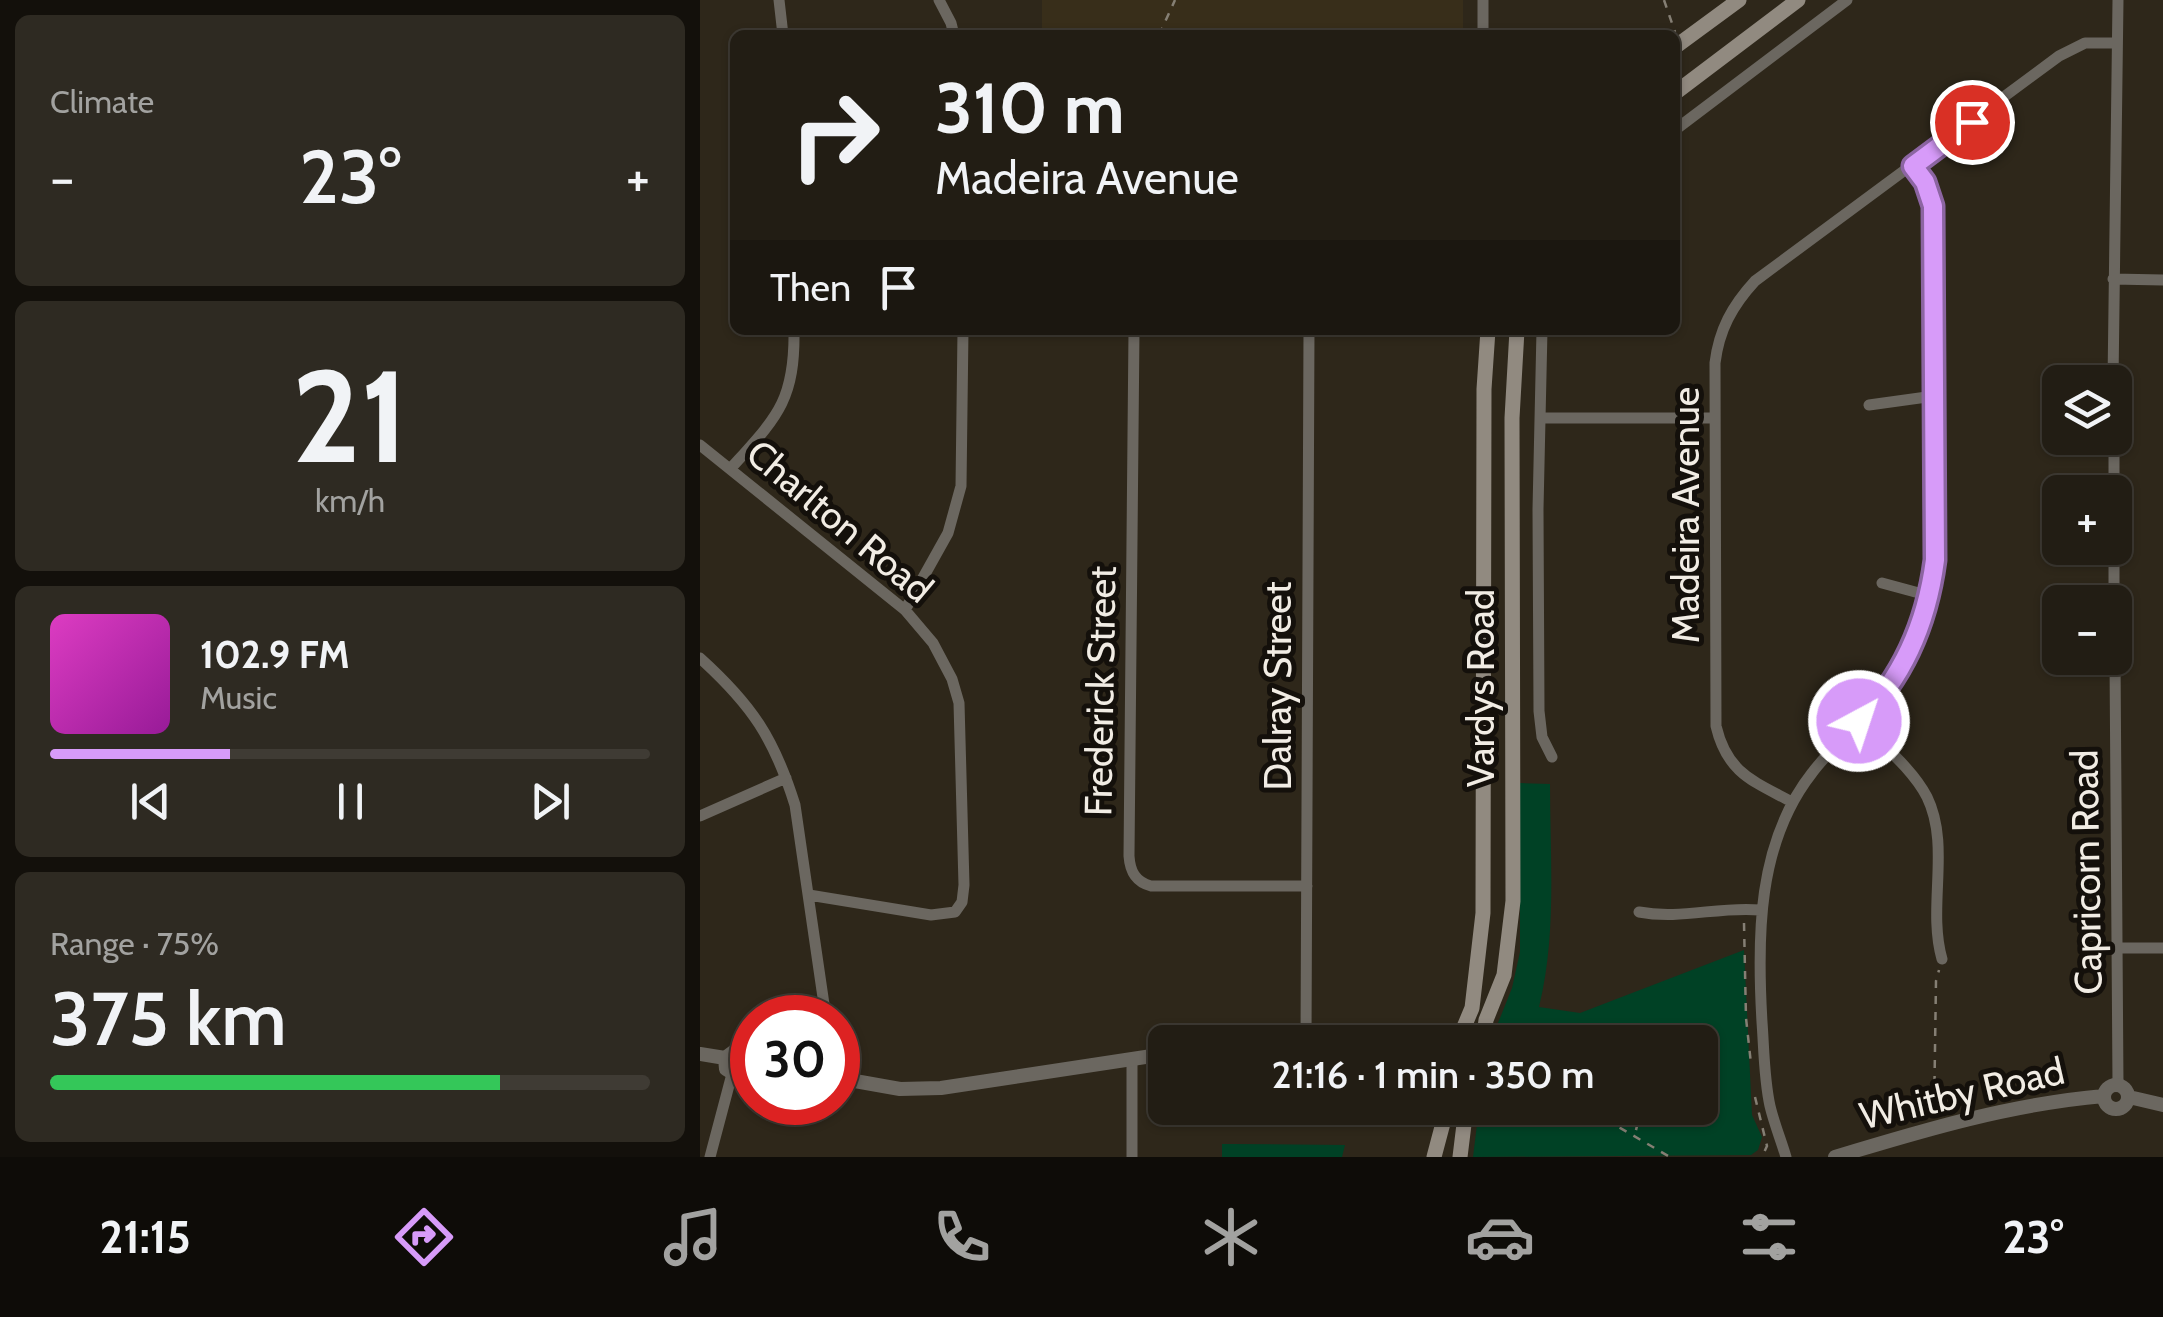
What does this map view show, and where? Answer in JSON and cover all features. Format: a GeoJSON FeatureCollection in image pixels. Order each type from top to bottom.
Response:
{"type":"FeatureCollection","features":[{"type":"Feature","properties":{"kind":"main road"},"geometry":{"type":"LineString","coordinates":[[1680,39],[1739,0]]}},
{"type":"Feature","properties":{"kind":"main road"},"geometry":{"type":"LineString","coordinates":[[1680,88],[1798,0]]}},
{"type":"Feature","properties":{"kind":"main road","name":"Vardys Road"},"geometry":{"type":"LineString","coordinates":[[1466,1025],[1472,1008],[1483,913],[1484,389],[1488,335]]}},
{"type":"Feature","properties":{"kind":"main road","name":"Vardys Road"},"geometry":{"type":"LineString","coordinates":[[1486,1025],[1506,962],[1513,901],[1512,418],[1516,335]]}},
{"type":"Feature","properties":{"kind":"main road"},"geometry":{"type":"LineString","coordinates":[[1434,1157],[1442,1125]]}},
{"type":"Feature","properties":{"kind":"main road"},"geometry":{"type":"LineString","coordinates":[[1460,1157],[1464,1125]]}},
{"type":"Feature","properties":{"kind":"street"},"geometry":{"type":"LineString","coordinates":[[779,0],[782,30]]}},
{"type":"Feature","properties":{"kind":"street"},"geometry":{"type":"LineString","coordinates":[[939,0],[952,30]]}},
{"type":"Feature","properties":{"kind":"street"},"geometry":{"type":"LineString","coordinates":[[1483,0],[1484,30]]}},
{"type":"Feature","properties":{"kind":"street"},"geometry":{"type":"LineString","coordinates":[[1680,126],[1847,0]]}},
{"type":"Feature","properties":{"kind":"street"},"geometry":{"type":"LineString","coordinates":[[2114,365],[2118,0]]}},
{"type":"Feature","properties":{"kind":"street","name":"Madeira Avenue"},"geometry":{"type":"LineString","coordinates":[[1792,802],[1732,764],[1716,726],[1715,418],[1718,343],[1725,322],[1744,292],[2059,56],[2085,43],[2117,42]]}},
{"type":"Feature","properties":{"kind":"street"},"geometry":{"type":"LineString","coordinates":[[1786,1157],[1770,1105],[1760,997],[1760,910],[1771,857],[1792,802],[1812,772],[1879,701],[1914,642],[1930,596],[1935,560],[1933,206],[1925,182],[1913,166]]}},
{"type":"Feature","properties":{"kind":"street"},"geometry":{"type":"LineString","coordinates":[[2113,279],[2163,280]]}},
{"type":"Feature","properties":{"kind":"street"},"geometry":{"type":"LineString","coordinates":[[732,468],[784,403],[794,363],[794,335]]}},
{"type":"Feature","properties":{"kind":"street"},"geometry":{"type":"LineString","coordinates":[[905,610],[948,533],[962,486],[963,335]]}},
{"type":"Feature","properties":{"kind":"street","name":"Frederick Street"},"geometry":{"type":"LineString","coordinates":[[1134,335],[1128,856],[1132,872],[1139,881],[1151,886],[1306,886]]}},
{"type":"Feature","properties":{"kind":"street","name":"Dalray Street"},"geometry":{"type":"LineString","coordinates":[[1306,1025],[1309,335]]}},
{"type":"Feature","properties":{"kind":"street"},"geometry":{"type":"LineString","coordinates":[[1542,335],[1539,711],[1542,737],[1552,756]]}},
{"type":"Feature","properties":{"kind":"street"},"geometry":{"type":"LineString","coordinates":[[1869,405],[1934,396]]}},
{"type":"Feature","properties":{"kind":"street"},"geometry":{"type":"LineString","coordinates":[[1542,418],[1715,418]]}},
{"type":"Feature","properties":{"kind":"street","name":"Charlton Road"},"geometry":{"type":"LineString","coordinates":[[700,445],[905,610],[944,660],[959,703],[962,902],[955,912],[944,916],[809,895]]}},
{"type":"Feature","properties":{"kind":"street"},"geometry":{"type":"LineString","coordinates":[[1882,583],[1930,596]]}},
{"type":"Feature","properties":{"kind":"street"},"geometry":{"type":"LineString","coordinates":[[700,658],[760,722],[786,778],[795,805],[823,995]]}},
{"type":"Feature","properties":{"kind":"street","name":"Capricorn Road"},"geometry":{"type":"LineString","coordinates":[[2115,675],[2117,948],[2124,1091]]}},
{"type":"Feature","properties":{"kind":"street"},"geometry":{"type":"LineString","coordinates":[[1859,721],[1916,781],[1930,803],[1936,825],[1937,927],[1942,959]]}},
{"type":"Feature","properties":{"kind":"street"},"geometry":{"type":"LineString","coordinates":[[700,816],[786,778]]}},
{"type":"Feature","properties":{"kind":"street"},"geometry":{"type":"LineString","coordinates":[[1639,912],[1670,916],[1739,908],[1760,910]]}},
{"type":"Feature","properties":{"kind":"street"},"geometry":{"type":"LineString","coordinates":[[2117,948],[2163,948]]}},
{"type":"Feature","properties":{"kind":"street"},"geometry":{"type":"LineString","coordinates":[[700,1054],[725,1058],[730,1054]]}},
{"type":"Feature","properties":{"kind":"street"},"geometry":{"type":"LineString","coordinates":[[860,1082],[900,1088],[942,1088],[1148,1057]]}},
{"type":"Feature","properties":{"kind":"street"},"geometry":{"type":"LineString","coordinates":[[725,1058],[730,1072]]}},
{"type":"Feature","properties":{"kind":"street"},"geometry":{"type":"LineString","coordinates":[[1132,1060],[1132,1157]]}},
{"type":"Feature","properties":{"kind":"street"},"geometry":{"type":"LineString","coordinates":[[710,1157],[730,1082]]}},
{"type":"Feature","properties":{"kind":"street"},"geometry":{"type":"LineString","coordinates":[[2124,1091],[2125,1106],[2114,1109],[2106,1104],[2104,1096],[2109,1087],[2124,1091],[2163,1105]]}},
{"type":"Feature","properties":{"kind":"street","name":"Whitby Road"},"geometry":{"type":"LineString","coordinates":[[1835,1157],[1934,1127],[2052,1101],[2104,1096]]}},
{"type":"Feature","properties":{"kind":"path"},"geometry":{"type":"LineString","coordinates":[[1161,30],[1174,0]]}},
{"type":"Feature","properties":{"kind":"path"},"geometry":{"type":"LineString","coordinates":[[1664,0],[1673,30]]}},
{"type":"Feature","properties":{"kind":"path"},"geometry":{"type":"LineString","coordinates":[[1934,1127],[1936,981],[1942,959]]}},
{"type":"Feature","properties":{"kind":"path"},"geometry":{"type":"LineString","coordinates":[[1616,1125],[1670,1157]]}},
{"type":"Feature","properties":{"kind":"path"},"geometry":{"type":"LineString","coordinates":[[1635,1136],[1637,1125]]}},
{"type":"Feature","properties":{"kind":"shaded area"},"geometry":{"type":"Polygon","coordinates":[[[1042,0],[1463,0],[1463,30],[1042,30],[1042,0]]]}},
{"type":"Feature","properties":{"kind":"green space"},"geometry":{"type":"Polygon","coordinates":[[[1520,783],[1550,784],[1550,924],[1539,1007],[1580,1013],[1744,950],[1752,1115],[1762,1137],[1758,1150],[1751,1155],[1473,1157],[1477,1125],[1718,1125],[1718,1025],[1497,1025],[1512,988],[1520,952],[1520,783]]]}},
{"type":"Feature","properties":{"kind":"green space"},"geometry":{"type":"Polygon","coordinates":[[[1222,1144],[1345,1145],[1342,1157],[1222,1157],[1222,1144]]]}},
{"type":"Feature","properties":{"kind":"route"},"geometry":{"type":"LineString","coordinates":[[1859,721],[1879,701],[1914,642],[1930,596],[1935,560],[1933,206],[1925,182],[1913,166],[1972,122]]}}]}
